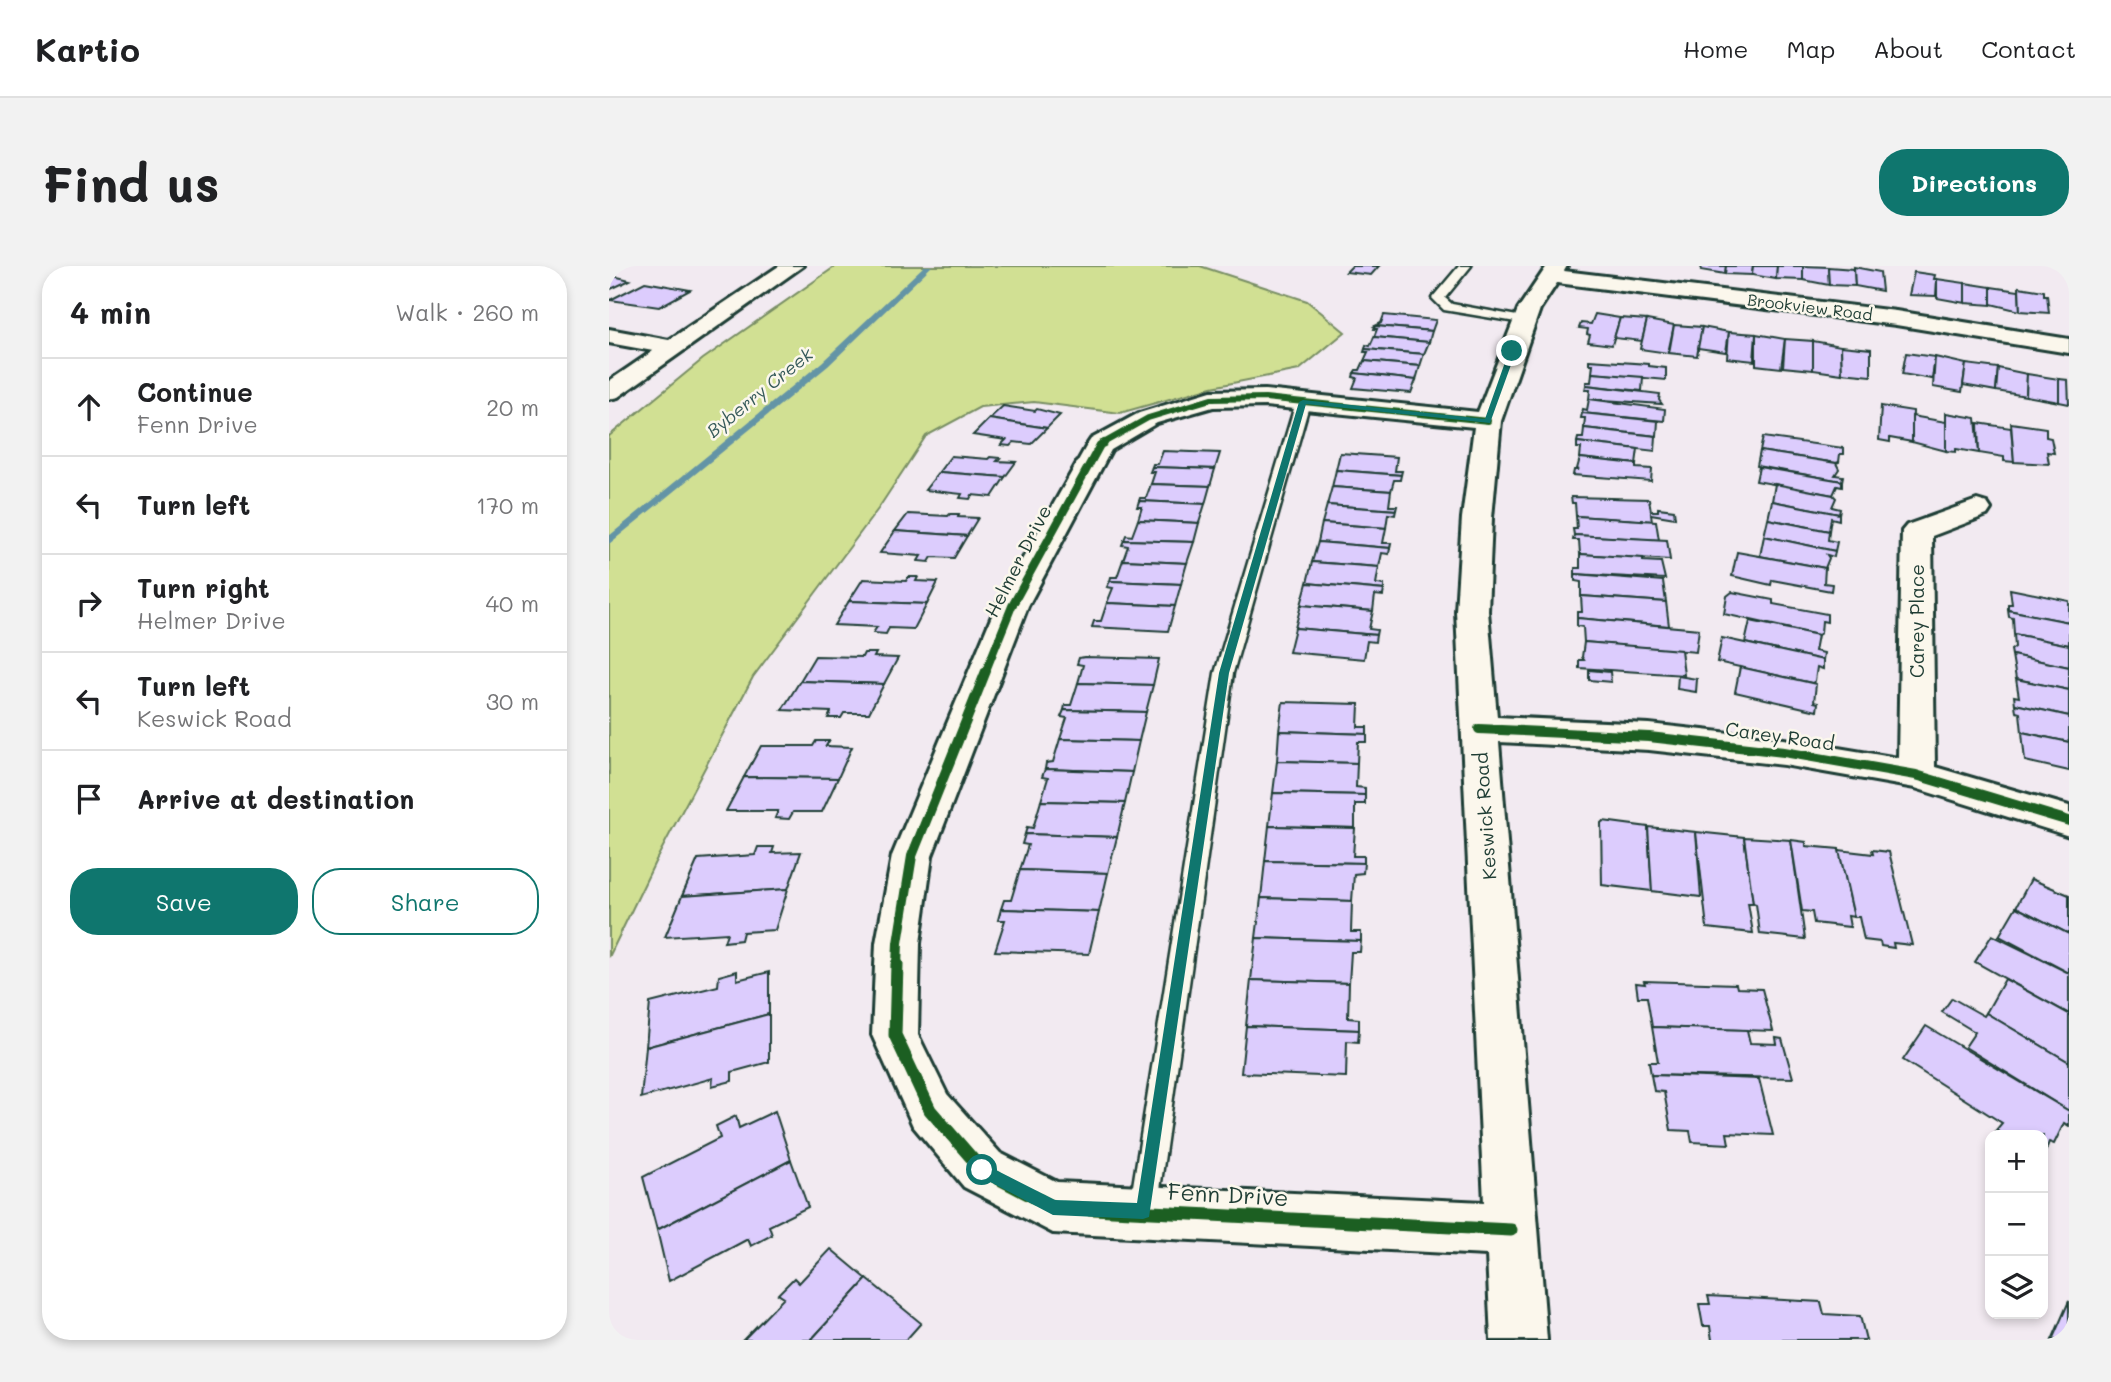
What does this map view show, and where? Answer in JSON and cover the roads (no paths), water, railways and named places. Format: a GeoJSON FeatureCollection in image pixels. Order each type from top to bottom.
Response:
{"type":"FeatureCollection","features":[{"type":"Feature","properties":{"kind":"street"},"geometry":{"type":"LineString","coordinates":[[609,392],[793,266]]}},
{"type":"Feature","properties":{"kind":"street","name":"Keswick Road"},"geometry":{"type":"LineString","coordinates":[[1519,1340],[1472,611],[1477,519],[1487,421],[1524,321],[1554,271]]}},
{"type":"Feature","properties":{"kind":"street","name":"Brookview Road"},"geometry":{"type":"LineString","coordinates":[[1554,271],[1896,318],[2069,346]]}},
{"type":"Feature","properties":{"kind":"street"},"geometry":{"type":"LineString","coordinates":[[609,336],[672,348]]}},
{"type":"Feature","properties":{"kind":"street","name":"Helmer Drive"},"geometry":{"type":"LineString","coordinates":[[915,1078],[895,1035],[898,943],[912,856],[1012,606],[1100,445],[1148,418],[1211,399],[1265,398],[1487,421]]}},
{"type":"Feature","properties":{"kind":"street","name":"Carey Place"},"geometry":{"type":"LineString","coordinates":[[1916,775],[1917,531],[1977,509]]}},
{"type":"Feature","properties":{"kind":"street","name":"Carey Road"},"geometry":{"type":"LineString","coordinates":[[1479,729],[1650,737],[1784,752],[1916,775],[2069,821]]}},
{"type":"Feature","properties":{"kind":"street","name":"Fenn Drive"},"geometry":{"type":"LineString","coordinates":[[915,1078],[930,1110],[982,1170],[1053,1207],[1511,1230]]}},
{"type":"Feature","properties":{"kind":"lane"},"geometry":{"type":"LineString","coordinates":[[1465,266],[1438,298],[1448,307],[1524,321]]}},
{"type":"Feature","properties":{"kind":"lane"},"geometry":{"type":"LineString","coordinates":[[1143,1211],[1224,673],[1303,402]]}},
{"type":"Feature","properties":{"kind":"waterway","name":"Byberry Creek"},"geometry":{"type":"LineString","coordinates":[[609,541],[825,364],[928,266]]}}]}
